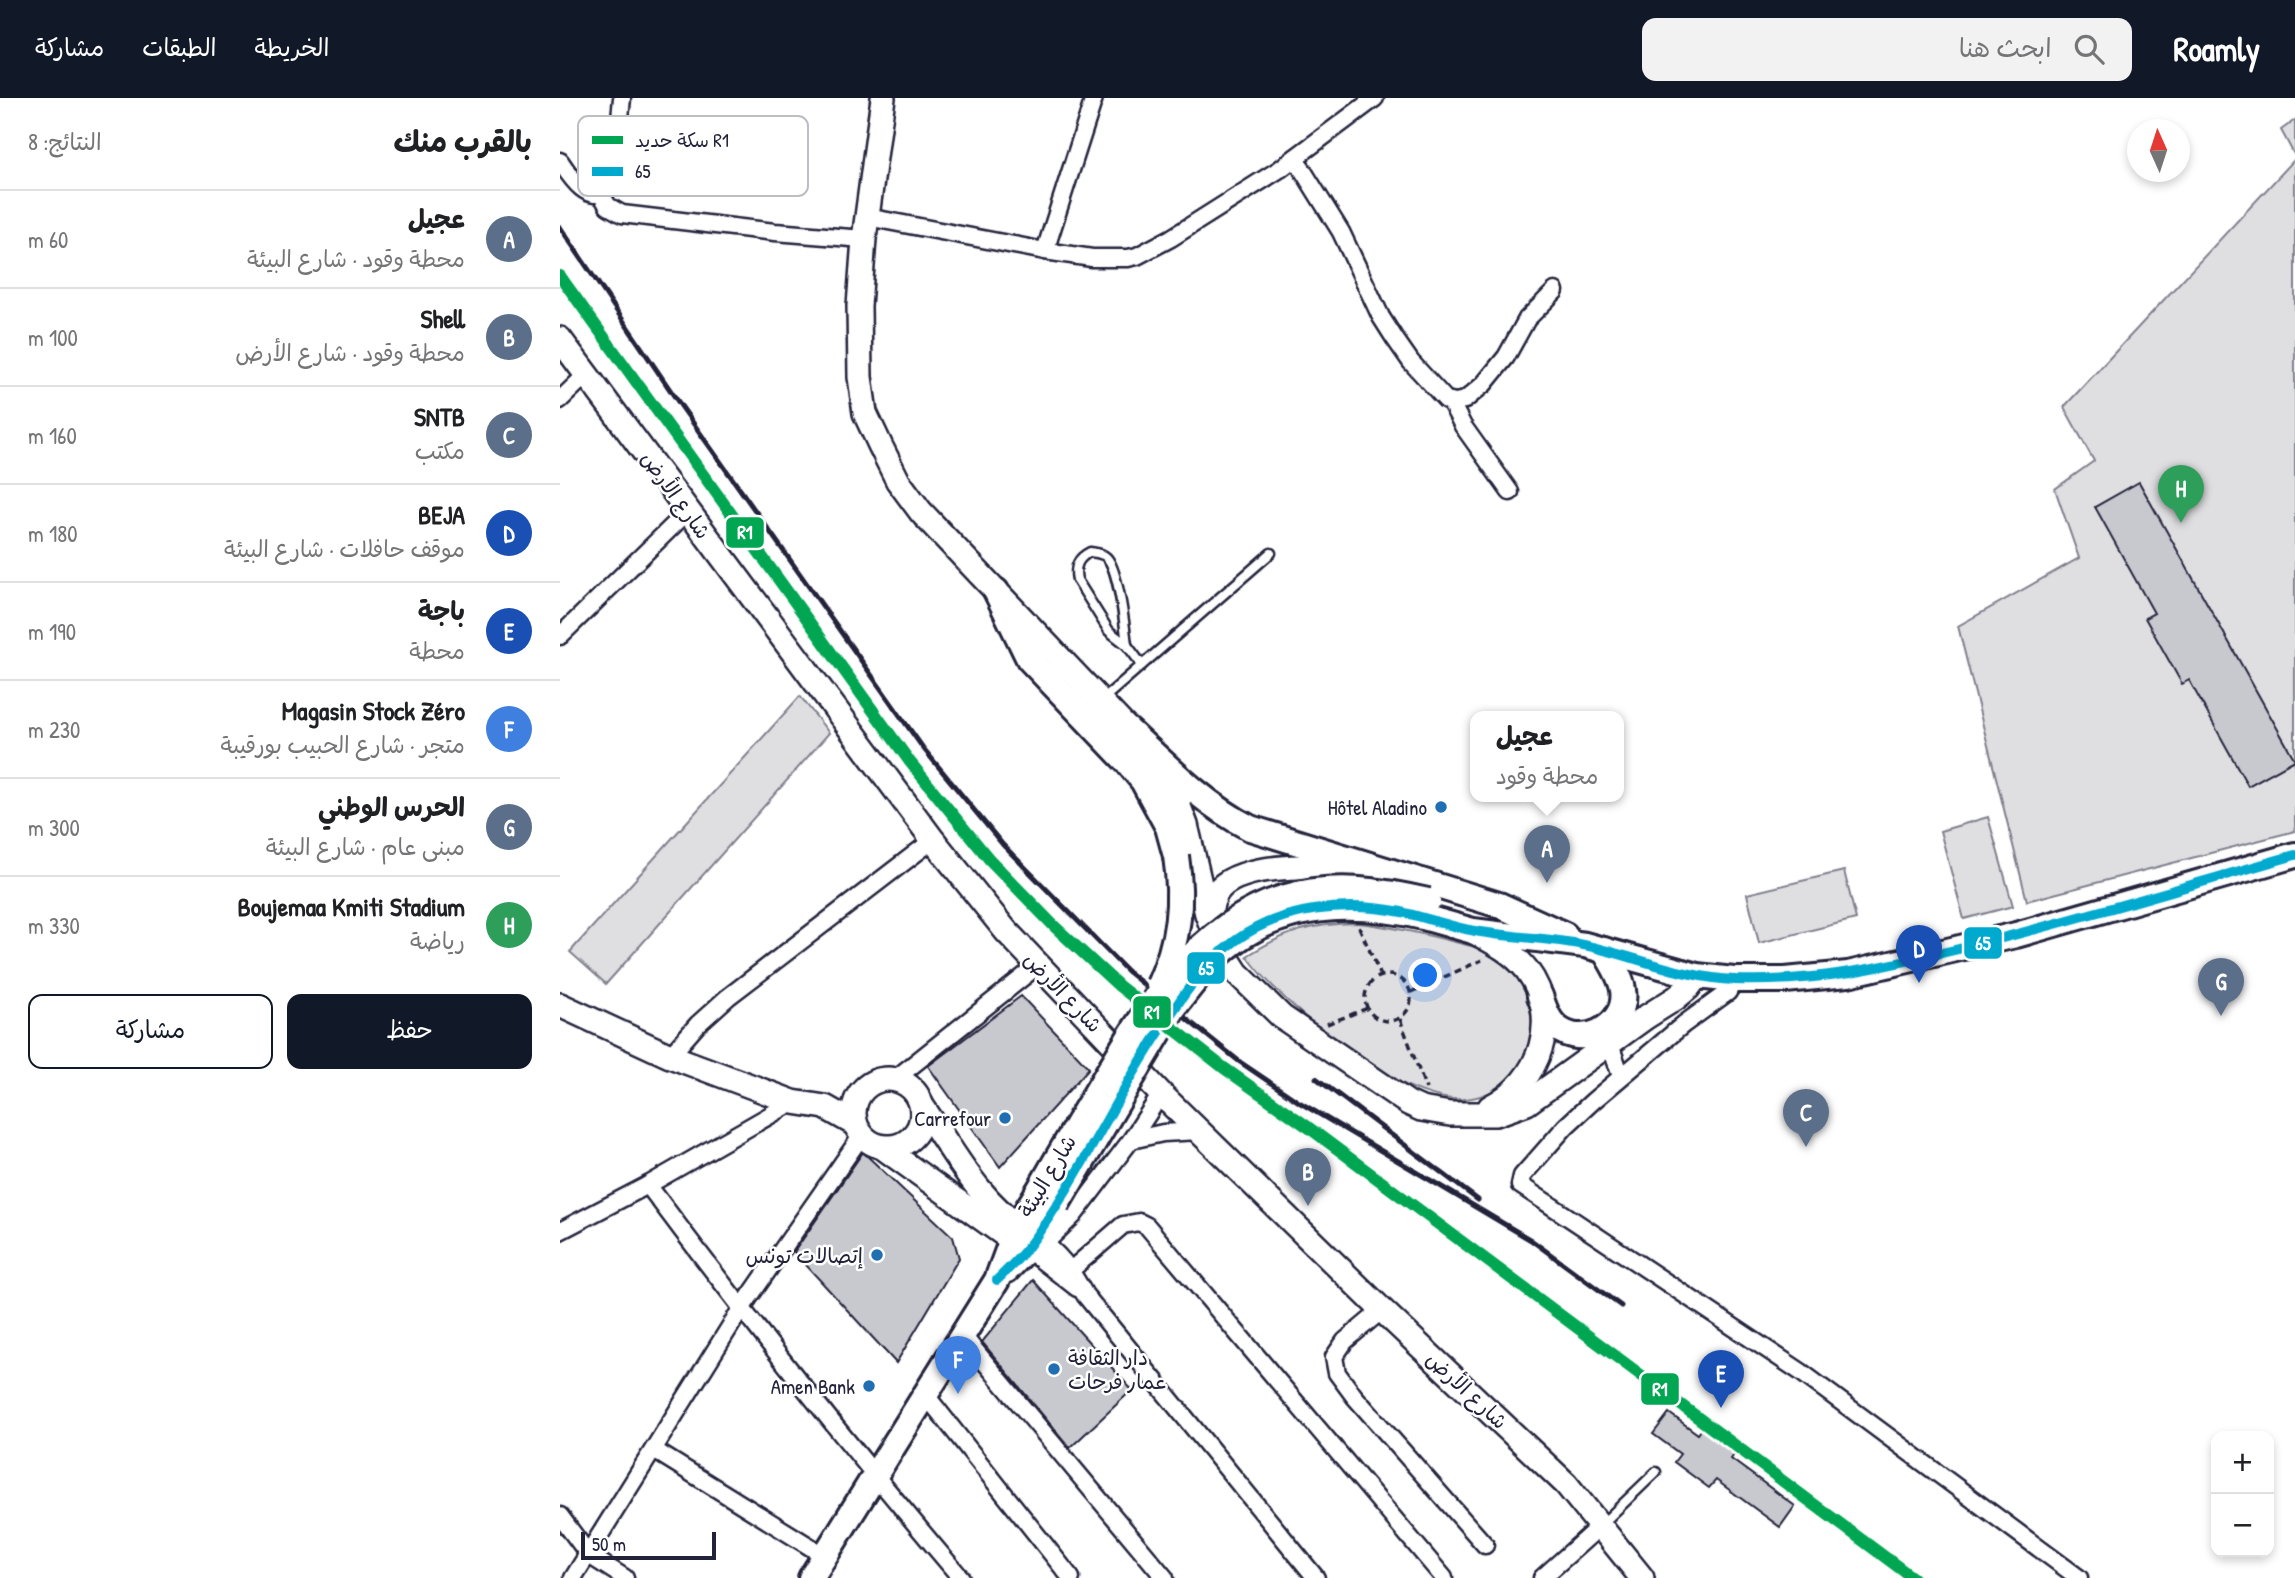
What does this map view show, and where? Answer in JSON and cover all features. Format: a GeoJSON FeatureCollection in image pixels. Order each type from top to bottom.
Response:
{"type":"FeatureCollection","features":[{"type":"Feature","properties":{"kind":"main road"},"geometry":{"type":"LineString","coordinates":[[883,98],[865,228],[859,306],[860,377],[865,413],[898,481],[921,512],[1128,730],[1201,797],[1250,828],[1422,899]]}},
{"type":"Feature","properties":{"kind":"main road","name":"شارع الأرض"},"geometry":{"type":"LineString","coordinates":[[560,339],[933,841],[1006,932],[1161,1094],[1382,1310],[1566,1484],[1642,1578]]}},
{"type":"Feature","properties":{"kind":"main road"},"geometry":{"type":"LineString","coordinates":[[996,591],[1029,659],[1143,781],[1168,827],[1176,856],[1181,907],[1170,956],[1149,1006]]}},
{"type":"Feature","properties":{"kind":"main road"},"geometry":{"type":"LineString","coordinates":[[1128,730],[1175,796],[1186,825],[1210,921],[1219,945],[1237,973],[1282,1017],[1408,1103],[1436,1113],[1464,1115],[1496,1114],[1527,1103],[1607,1037],[1676,998],[1697,976]]}},
{"type":"Feature","properties":{"kind":"main road","name":"شارع البيئة"},"geometry":{"type":"LineString","coordinates":[[811,1578],[997,1280],[1028,1242],[1047,1198],[1149,1006],[1177,971],[1228,924],[1256,908],[1310,891],[1339,889],[1394,893],[1697,976],[1734,980],[1786,980],[1848,974],[2016,935],[2295,855]]}},
{"type":"Feature","properties":{"kind":"main road"},"geometry":{"type":"LineString","coordinates":[[1210,921],[1214,896],[1222,887],[1249,874],[1288,867],[1357,870],[1422,899]]}},
{"type":"Feature","properties":{"kind":"main road","name":"شارع البيئة"},"geometry":{"type":"LineString","coordinates":[[1047,1198],[1194,980],[1237,939],[1262,925],[1316,909],[1342,906],[1370,908],[1422,899],[1473,931],[1586,944]]}},
{"type":"Feature","properties":{"kind":"main road"},"geometry":{"type":"LineString","coordinates":[[1473,931],[1506,950],[1527,970],[1551,1021],[1561,1030],[1573,1035],[1607,1037]]}},
{"type":"Feature","properties":{"kind":"main road"},"geometry":{"type":"LineString","coordinates":[[1586,944],[1620,981],[1623,992],[1618,1017],[1607,1037]]}},
{"type":"Feature","properties":{"kind":"main road"},"geometry":{"type":"LineString","coordinates":[[1464,1115],[1493,1106],[1517,1089],[1530,1072],[1544,1039],[1545,1024],[1540,996]]}},
{"type":"Feature","properties":{"kind":"main road"},"geometry":{"type":"LineString","coordinates":[[560,1005],[670,1056],[793,1102],[825,1107],[859,1130],[867,1140],[882,1147],[1028,1242]]}},
{"type":"Feature","properties":{"kind":"main road"},"geometry":{"type":"LineString","coordinates":[[825,1107],[877,1080],[895,1079],[907,1084],[917,1094],[922,1106],[981,1192],[1028,1242]]}},
{"type":"Feature","properties":{"kind":"main road"},"geometry":{"type":"LineString","coordinates":[[859,1130],[854,1106],[863,1089]]}},
{"type":"Feature","properties":{"kind":"main road"},"geometry":{"type":"LineString","coordinates":[[882,1147],[895,1147],[908,1141],[917,1132],[922,1119],[922,1106]]}},
{"type":"Feature","properties":{"kind":"street"},"geometry":{"type":"LineString","coordinates":[[620,116],[622,98]]}},
{"type":"Feature","properties":{"kind":"street"},"geometry":{"type":"LineString","coordinates":[[1045,251],[1094,98]]}},
{"type":"Feature","properties":{"kind":"street"},"geometry":{"type":"LineString","coordinates":[[602,196],[608,205],[622,214],[775,232],[865,228],[1115,259],[1137,256],[1171,238],[1295,158],[1375,98]]}},
{"type":"Feature","properties":{"kind":"street"},"geometry":{"type":"LineString","coordinates":[[1295,158],[1341,232],[1381,317],[1395,339],[1425,378],[1450,401],[1463,426],[1510,492]]}},
{"type":"Feature","properties":{"kind":"street"},"geometry":{"type":"LineString","coordinates":[[560,162],[578,184]]}},
{"type":"Feature","properties":{"kind":"street"},"geometry":{"type":"LineString","coordinates":[[1450,401],[1465,400],[1484,384],[1506,357],[1527,319],[1555,291]]}},
{"type":"Feature","properties":{"kind":"street"},"geometry":{"type":"LineString","coordinates":[[560,400],[587,374]]}},
{"type":"Feature","properties":{"kind":"street"},"geometry":{"type":"LineString","coordinates":[[560,636],[688,511]]}},
{"type":"Feature","properties":{"kind":"street"},"geometry":{"type":"LineString","coordinates":[[670,1056],[698,1024],[728,997],[933,841]]}},
{"type":"Feature","properties":{"kind":"street"},"geometry":{"type":"LineString","coordinates":[[895,1079],[1037,966]]}},
{"type":"Feature","properties":{"kind":"street"},"geometry":{"type":"LineString","coordinates":[[1734,980],[1728,992],[1621,1076],[1566,1126],[1522,1176],[1522,1188],[1642,1264],[1801,1372],[2079,1578]]}},
{"type":"Feature","properties":{"kind":"street"},"geometry":{"type":"LineString","coordinates":[[1607,1037],[1621,1076]]}},
{"type":"Feature","properties":{"kind":"street"},"geometry":{"type":"LineString","coordinates":[[1028,1242],[1074,1215],[1161,1094]]}},
{"type":"Feature","properties":{"kind":"street"},"geometry":{"type":"LineString","coordinates":[[560,1231],[648,1185],[793,1102]]}},
{"type":"Feature","properties":{"kind":"street"},"geometry":{"type":"LineString","coordinates":[[573,1578],[741,1309],[859,1130]]}},
{"type":"Feature","properties":{"kind":"street"},"geometry":{"type":"LineString","coordinates":[[1130,1140],[1163,1133],[1200,1130]]}},
{"type":"Feature","properties":{"kind":"street"},"geometry":{"type":"LineString","coordinates":[[648,1185],[741,1309],[874,1476],[961,1578]]}},
{"type":"Feature","properties":{"kind":"street"},"geometry":{"type":"LineString","coordinates":[[1071,1270],[1123,1225],[1139,1222],[1147,1226],[1444,1578]]}},
{"type":"Feature","properties":{"kind":"street"},"geometry":{"type":"LineString","coordinates":[[1028,1242],[1054,1250],[1071,1270],[1085,1295]]}},
{"type":"Feature","properties":{"kind":"street"},"geometry":{"type":"LineString","coordinates":[[1028,1242],[1085,1295],[1316,1578]]}},
{"type":"Feature","properties":{"kind":"street"},"geometry":{"type":"LineString","coordinates":[[1382,1310],[1339,1348],[1334,1357],[1337,1373],[1485,1545]]}},
{"type":"Feature","properties":{"kind":"street"},"geometry":{"type":"LineString","coordinates":[[963,1336],[1165,1578]]}},
{"type":"Feature","properties":{"kind":"street"},"geometry":{"type":"LineString","coordinates":[[925,1394],[1071,1578]]}},
{"type":"Feature","properties":{"kind":"street"},"geometry":{"type":"LineString","coordinates":[[654,1450],[825,1556]]}},
{"type":"Feature","properties":{"kind":"street"},"geometry":{"type":"LineString","coordinates":[[560,1516],[589,1555],[625,1578]]}},
{"type":"Feature","properties":{"kind":"street"},"geometry":{"type":"LineString","coordinates":[[1542,1578],[1599,1527]]}},
{"type":"Feature","properties":{"kind":"lane"},"geometry":{"type":"LineString","coordinates":[[1127,645],[1112,564],[1107,557],[1090,552],[1082,556],[1077,563],[1077,580],[1109,631],[1127,645],[1142,665]]}},
{"type":"Feature","properties":{"kind":"lane"},"geometry":{"type":"LineString","coordinates":[[1101,701],[1271,553]]}},
{"type":"Feature","properties":{"kind":"lane"},"geometry":{"type":"LineString","coordinates":[[1599,1527],[1656,1472]]}},
{"type":"Feature","properties":{"kind":"path"},"geometry":{"type":"LineString","coordinates":[[1357,923],[1381,976]]}},
{"type":"Feature","properties":{"kind":"path"},"geometry":{"type":"LineString","coordinates":[[1410,992],[1482,960]]}},
{"type":"Feature","properties":{"kind":"path"},"geometry":{"type":"LineString","coordinates":[[1389,975],[1402,980],[1410,992],[1410,1007],[1400,1019],[1378,1019],[1368,1009],[1365,1001],[1369,986],[1381,976],[1389,975]]}},
{"type":"Feature","properties":{"kind":"path"},"geometry":{"type":"LineString","coordinates":[[1319,1027],[1368,1009]]}},
{"type":"Feature","properties":{"kind":"path"},"geometry":{"type":"LineString","coordinates":[[1400,1019],[1429,1095]]}},
{"type":"Feature","properties":{"kind":"shaded area"},"geometry":{"type":"Polygon","coordinates":[[[2295,120],[2295,156],[2281,130],[2295,120]]]}},
{"type":"Feature","properties":{"kind":"shaded area"},"geometry":{"type":"Polygon","coordinates":[[[2295,159],[2295,831],[2027,901],[1958,626],[2079,558],[2055,489],[2094,461],[2064,407],[2295,159]]]}},
{"type":"Feature","properties":{"kind":"shaded area"},"geometry":{"type":"Polygon","coordinates":[[[800,696],[829,733],[606,984],[570,952],[800,696]]]}},
{"type":"Feature","properties":{"kind":"shaded area"},"geometry":{"type":"Polygon","coordinates":[[[1988,817],[2013,906],[1964,919],[1940,831],[1988,817]]]}},
{"type":"Feature","properties":{"kind":"shaded area"},"geometry":{"type":"Polygon","coordinates":[[[1844,871],[1856,919],[1759,943],[1747,894],[1844,871]]]}},
{"type":"Feature","properties":{"kind":"shaded area"},"geometry":{"type":"Polygon","coordinates":[[[1357,923],[1416,933],[1480,949],[1496,957],[1515,974],[1526,995],[1531,1017],[1530,1040],[1522,1062],[1509,1080],[1489,1093],[1464,1099],[1437,1096],[1408,1086],[1376,1069],[1314,1025],[1264,977],[1247,956],[1274,940],[1299,930],[1357,923]]]}},
{"type":"Feature","properties":{"kind":"building"},"geometry":{"type":"Polygon","coordinates":[[[2139,482],[2295,760],[2248,786],[2189,680],[2182,684],[2145,618],[2154,613],[2095,507],[2139,482]]]}},
{"type":"Feature","properties":{"kind":"building","name":"Carrefour"},"geometry":{"type":"Polygon","coordinates":[[[1021,996],[1089,1068],[1000,1167],[928,1066],[1021,996]]]}},
{"type":"Feature","properties":{"kind":"building","name":"إتصالات تونس"},"geometry":{"type":"Polygon","coordinates":[[[863,1152],[953,1237],[959,1258],[896,1363],[794,1252],[863,1152]]]}},
{"type":"Feature","properties":{"kind":"building","name":"دار الثقافة عمار فرحات"},"geometry":{"type":"Polygon","coordinates":[[[1033,1280],[1132,1390],[1070,1448],[982,1342],[1033,1280]]]}},
{"type":"Feature","properties":{"kind":"building"},"geometry":{"type":"Polygon","coordinates":[[[1669,1413],[1698,1434],[1704,1426],[1737,1450],[1731,1459],[1795,1506],[1780,1527],[1716,1480],[1709,1488],[1674,1462],[1680,1454],[1653,1434],[1669,1413]]]}},
{"type":"Feature","properties":{"kind":"railway"},"geometry":{"type":"LineString","coordinates":[[560,227],[681,406],[923,748],[1003,845],[1127,971],[1240,1062],[1299,1102],[1531,1240],[1621,1306]]}},
{"type":"Feature","properties":{"kind":"railway"},"geometry":{"type":"LineString","coordinates":[[1316,1078],[1478,1200]]}},
{"type":"Feature","properties":{"kind":"rail line","name":"R1"},"geometry":{"type":"LineString","coordinates":[[560,276],[910,762],[989,859],[1054,926],[1119,986],[1224,1068],[1308,1127],[1913,1578]]}},
{"type":"Feature","properties":{"kind":"transit line","name":"65"},"geometry":{"type":"LineString","coordinates":[[997,1280],[1045,1223],[1138,1066],[1190,987],[1211,962],[1235,941],[1253,930],[1294,914],[1337,907],[1381,909],[1475,931],[1588,946],[1697,975],[1735,980],[1795,979],[1880,967],[1967,947],[2295,855]]}},
{"type":"Feature","properties":{"kind":"place","name":"Boujemaa Kmiti Stadium"},"geometry":{"type":"Point","coordinates":[2181,523]}},
{"type":"Feature","properties":{"kind":"place","name":"Hôtel Aladino"},"geometry":{"type":"Point","coordinates":[1441,807]}},
{"type":"Feature","properties":{"kind":"place","name":"عجيل"},"geometry":{"type":"Point","coordinates":[1547,883]}},
{"type":"Feature","properties":{"kind":"place","name":"BEJA"},"geometry":{"type":"Point","coordinates":[1919,983]}},
{"type":"Feature","properties":{"kind":"place","name":"الحرس الوطني"},"geometry":{"type":"Point","coordinates":[2221,1016]}},
{"type":"Feature","properties":{"kind":"place","name":"Carrefour"},"geometry":{"type":"Point","coordinates":[1005,1118]}},
{"type":"Feature","properties":{"kind":"place","name":"SNTB"},"geometry":{"type":"Point","coordinates":[1806,1147]}},
{"type":"Feature","properties":{"kind":"place","name":"Shell"},"geometry":{"type":"Point","coordinates":[1308,1206]}},
{"type":"Feature","properties":{"kind":"place","name":"إتصالات تونس"},"geometry":{"type":"Point","coordinates":[877,1255]}},
{"type":"Feature","properties":{"kind":"place","name":"دار الثقافة عمار فرحات"},"geometry":{"type":"Point","coordinates":[1054,1369]}},
{"type":"Feature","properties":{"kind":"place","name":"Amen Bank"},"geometry":{"type":"Point","coordinates":[869,1386]}},
{"type":"Feature","properties":{"kind":"place","name":"Magasin Stock Zéro"},"geometry":{"type":"Point","coordinates":[958,1394]}},
{"type":"Feature","properties":{"kind":"place","name":"باجة"},"geometry":{"type":"Point","coordinates":[1721,1408]}}]}
